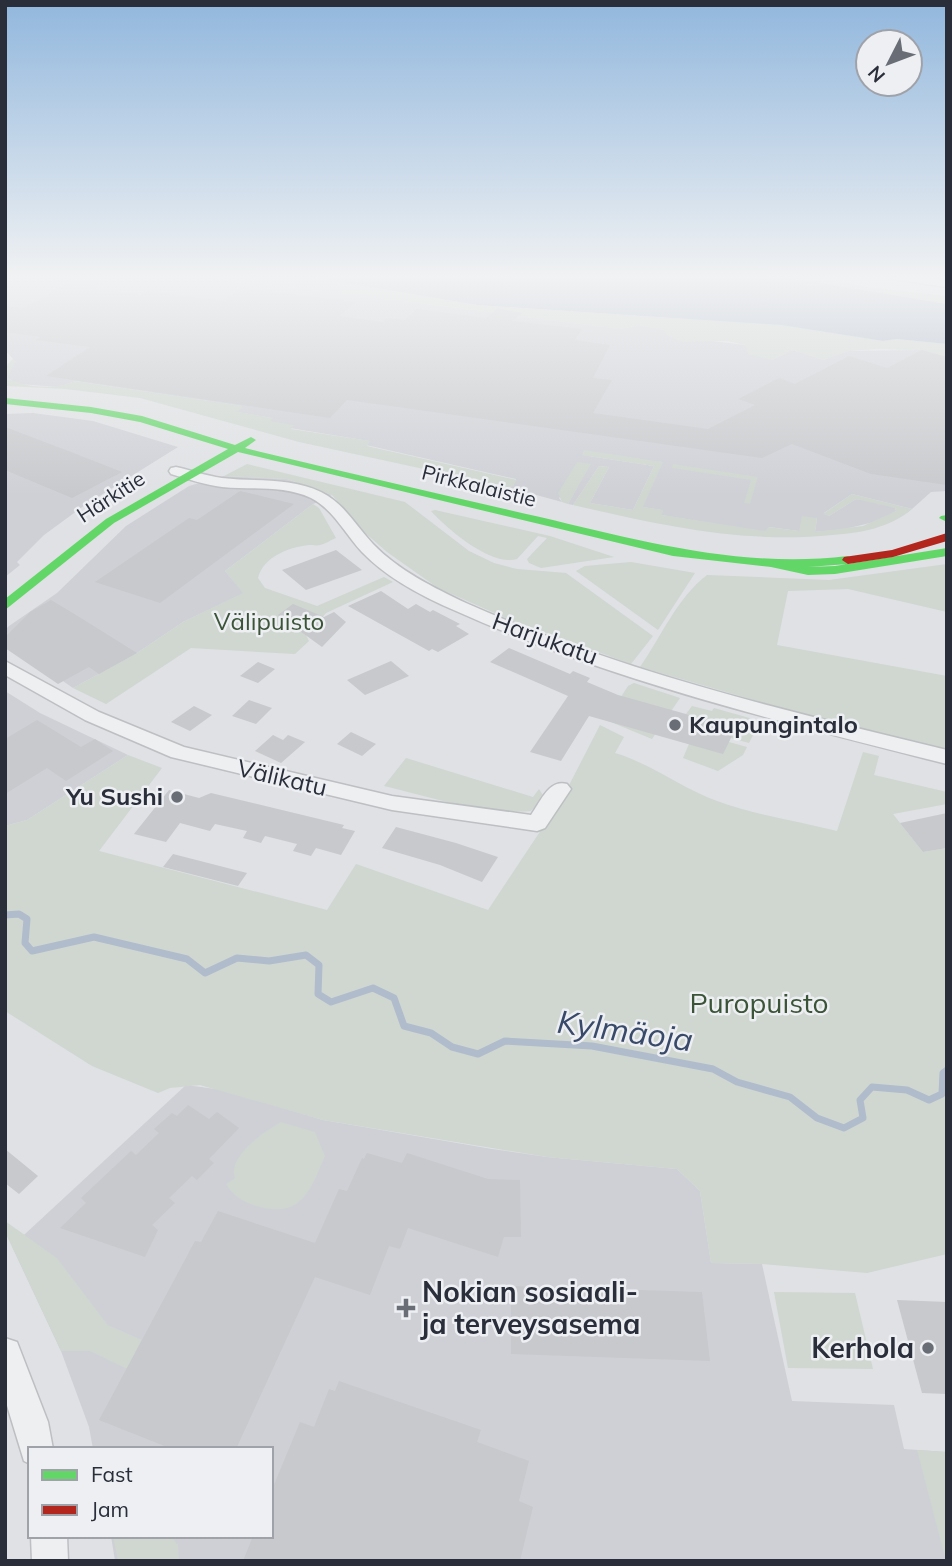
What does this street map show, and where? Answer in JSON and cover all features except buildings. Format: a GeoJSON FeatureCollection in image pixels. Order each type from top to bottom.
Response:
{"type":"FeatureCollection","features":[{"type":"Feature","properties":{"kind":"main road","name":"Pirkkalaistie"},"geometry":{"type":"LineString","coordinates":[[5,394],[104,401],[140,408],[235,442],[652,549],[714,560],[775,564],[858,560],[922,547],[947,537]]}},
{"type":"Feature","properties":{"kind":"main road","name":"Pirkkalaistie"},"geometry":{"type":"LineString","coordinates":[[5,401],[119,415],[692,541],[791,548],[839,545],[892,536],[946,518]]}},
{"type":"Feature","properties":{"kind":"main road","name":"Härkitie"},"geometry":{"type":"LineString","coordinates":[[5,606],[39,581],[91,534],[235,442]]}},
{"type":"Feature","properties":{"kind":"main road","name":"Härkitie"},"geometry":{"type":"LineString","coordinates":[[5,588],[98,516],[183,473]]}},
{"type":"Feature","properties":{"kind":"main road"},"geometry":{"type":"LineString","coordinates":[[775,564],[808,571],[835,570],[947,552]]}},
{"type":"Feature","properties":{"kind":"street","name":"Harjukatu"},"geometry":{"type":"LineString","coordinates":[[183,473],[225,483],[287,485],[315,494],[331,505],[374,554],[400,573],[444,599],[518,631],[771,713],[947,757]]}},
{"type":"Feature","properties":{"kind":"street","name":"Välikatu"},"geometry":{"type":"LineString","coordinates":[[5,667],[41,690],[82,711],[165,748],[211,762],[392,803],[537,823],[560,789]]}},
{"type":"Feature","properties":{"kind":"street"},"geometry":{"type":"LineString","coordinates":[[5,1354],[31,1422],[36,1447]]}},
{"type":"Feature","properties":{"kind":"street"},"geometry":{"type":"LineString","coordinates":[[49,1538],[50,1561]]}},
{"type":"Feature","properties":{"kind":"shaded area"},"geometry":{"type":"Polygon","coordinates":[[[752,349],[772,360],[793,350],[823,360],[848,351],[922,350],[947,357],[947,491],[931,492],[912,509],[852,494],[824,513],[829,516],[856,499],[888,504],[896,511],[878,521],[845,529],[815,532],[817,518],[799,531],[769,527],[766,532],[661,515],[662,510],[642,507],[662,462],[582,455],[654,466],[633,510],[590,503],[609,467],[599,466],[573,505],[568,504],[590,464],[559,498],[562,502],[507,487],[513,486],[516,479],[366,445],[369,441],[290,428],[269,421],[272,418],[237,412],[242,406],[75,381],[59,387],[19,384],[7,378],[15,361],[5,350],[752,349]]]}},
{"type":"Feature","properties":{"kind":"shaded area"},"geometry":{"type":"Polygon","coordinates":[[[33,413],[93,421],[178,447],[85,505],[44,535],[17,562],[20,565],[5,577],[5,414],[33,413]]]}},
{"type":"Feature","properties":{"kind":"shaded area"},"geometry":{"type":"Polygon","coordinates":[[[224,476],[287,479],[332,495],[313,504],[225,571],[244,593],[183,622],[137,653],[73,688],[5,641],[5,630],[9,626],[57,593],[126,526],[189,486],[224,476]]]}},
{"type":"Feature","properties":{"kind":"shaded area"},"geometry":{"type":"Polygon","coordinates":[[[5,691],[40,713],[128,755],[27,820],[5,826],[5,691]]]}},
{"type":"Feature","properties":{"kind":"shaded area","name":"Nokian sosiaali- ja terveysasema"},"geometry":{"type":"Polygon","coordinates":[[[186,1085],[223,1090],[323,1120],[492,1149],[677,1169],[700,1191],[711,1263],[762,1264],[792,1401],[894,1405],[904,1449],[947,1452],[947,1561],[115,1561],[111,1538],[273,1538],[273,1447],[93,1447],[89,1427],[61,1351],[12,1246],[186,1085]]]}},
{"type":"Feature","properties":{"kind":"green space"},"geometry":{"type":"Polygon","coordinates":[[[746,349],[875,349],[848,351],[823,360],[793,350],[772,360],[748,354],[746,349]]]}},
{"type":"Feature","properties":{"kind":"green space"},"geometry":{"type":"Polygon","coordinates":[[[880,349],[947,349],[947,357],[922,350],[880,349]]]}},
{"type":"Feature","properties":{"kind":"green space"},"geometry":{"type":"Polygon","coordinates":[[[13,359],[16,361],[7,378],[23,384],[50,387],[75,381],[243,406],[238,412],[294,425],[291,429],[370,441],[367,446],[517,480],[513,486],[507,487],[299,442],[140,398],[65,389],[5,386],[5,367],[13,359]]]}},
{"type":"Feature","properties":{"kind":"green space"},"geometry":{"type":"Polygon","coordinates":[[[584,450],[663,462],[643,507],[663,510],[662,515],[766,531],[768,527],[799,531],[802,516],[817,518],[815,532],[863,526],[896,511],[895,508],[856,499],[829,516],[823,514],[852,494],[912,509],[894,521],[874,528],[832,535],[766,537],[670,526],[573,505],[599,466],[609,467],[590,503],[633,510],[654,466],[582,455],[584,450]]]}},
{"type":"Feature","properties":{"kind":"green space"},"geometry":{"type":"Polygon","coordinates":[[[577,462],[591,464],[568,504],[562,502],[558,493],[577,462]]]}},
{"type":"Feature","properties":{"kind":"green space"},"geometry":{"type":"Polygon","coordinates":[[[247,464],[405,502],[469,551],[494,563],[517,569],[566,573],[653,636],[631,664],[508,619],[438,588],[364,532],[332,495],[287,479],[224,476],[247,464]]]}},
{"type":"Feature","properties":{"kind":"green space"},"geometry":{"type":"Polygon","coordinates":[[[673,464],[758,477],[750,504],[744,503],[751,480],[672,468],[673,464]]]}},
{"type":"Feature","properties":{"kind":"green space","name":"Välipuisto"},"geometry":{"type":"Polygon","coordinates":[[[313,504],[319,508],[336,538],[324,544],[293,548],[278,554],[265,564],[258,578],[265,588],[317,606],[384,577],[393,582],[326,613],[306,635],[309,641],[295,654],[191,648],[106,704],[73,688],[137,653],[183,622],[243,593],[225,571],[313,504]]]}},
{"type":"Feature","properties":{"kind":"green space"},"geometry":{"type":"Polygon","coordinates":[[[431,511],[550,536],[614,557],[541,568],[529,563],[527,559],[547,538],[538,536],[517,559],[495,557],[459,536],[431,511]]]}},
{"type":"Feature","properties":{"kind":"green space"},"geometry":{"type":"Polygon","coordinates":[[[631,562],[695,573],[658,630],[576,571],[585,566],[631,562]]]}},
{"type":"Feature","properties":{"kind":"green space"},"geometry":{"type":"Polygon","coordinates":[[[947,564],[947,612],[848,589],[788,591],[777,645],[947,676],[947,751],[837,724],[640,667],[678,606],[707,575],[829,580],[947,564]]]}},
{"type":"Feature","properties":{"kind":"green space"},"geometry":{"type":"Polygon","coordinates":[[[634,683],[680,698],[652,739],[606,720],[628,686],[634,683]]]}},
{"type":"Feature","properties":{"kind":"green space"},"geometry":{"type":"Polygon","coordinates":[[[692,706],[712,711],[714,708],[760,721],[749,743],[731,738],[735,728],[686,714],[692,706]]]}},
{"type":"Feature","properties":{"kind":"green space","name":"Puropuisto"},"geometry":{"type":"Polygon","coordinates":[[[600,725],[624,737],[615,753],[641,763],[704,796],[746,810],[837,831],[863,752],[879,756],[874,775],[947,792],[947,804],[893,814],[923,852],[947,848],[947,1254],[867,1273],[762,1264],[711,1263],[700,1191],[677,1169],[547,1157],[323,1120],[200,1085],[170,1088],[158,1093],[92,1066],[5,1011],[5,826],[27,820],[128,755],[162,768],[99,851],[327,910],[356,864],[488,910],[563,797],[600,725]]]}},
{"type":"Feature","properties":{"kind":"green space"},"geometry":{"type":"Polygon","coordinates":[[[729,742],[747,747],[743,755],[718,771],[683,758],[689,744],[729,742]]]}},
{"type":"Feature","properties":{"kind":"green space"},"geometry":{"type":"Polygon","coordinates":[[[406,758],[533,797],[539,789],[544,797],[531,811],[513,812],[457,804],[384,786],[406,758]]]}},
{"type":"Feature","properties":{"kind":"green space"},"geometry":{"type":"Polygon","coordinates":[[[281,1122],[315,1132],[325,1156],[308,1191],[294,1205],[284,1209],[256,1206],[239,1198],[226,1184],[235,1178],[237,1161],[249,1145],[281,1122]]]}},
{"type":"Feature","properties":{"kind":"green space"},"geometry":{"type":"Polygon","coordinates":[[[5,1221],[57,1258],[108,1325],[142,1340],[127,1369],[90,1351],[61,1351],[5,1232],[5,1221]]]}},
{"type":"Feature","properties":{"kind":"green space"},"geometry":{"type":"Polygon","coordinates":[[[774,1292],[855,1293],[873,1369],[788,1368],[774,1292]]]}},
{"type":"Feature","properties":{"kind":"green space"},"geometry":{"type":"Polygon","coordinates":[[[917,1450],[947,1452],[947,1561],[946,1561],[917,1450]]]}},
{"type":"Feature","properties":{"kind":"green space"},"geometry":{"type":"Polygon","coordinates":[[[113,1538],[173,1538],[178,1545],[179,1561],[118,1561],[113,1538]]]}},
{"type":"Feature","properties":{"kind":"waterway","name":"Kylmäoja"},"geometry":{"type":"LineString","coordinates":[[5,915],[19,914],[27,919],[25,943],[32,951],[94,937],[187,959],[205,973],[237,958],[269,961],[306,955],[319,965],[318,994],[331,1002],[373,988],[394,998],[404,1026],[431,1033],[452,1047],[478,1054],[505,1041],[592,1046],[713,1069],[737,1082],[790,1097],[817,1118],[844,1128],[863,1118],[860,1100],[872,1087],[907,1090],[929,1100],[942,1094],[943,1073],[947,1070]]}},
{"type":"Feature","properties":{"kind":"traffic: fast"},"geometry":{"type":"LineString","coordinates":[[5,401],[91,410],[142,419],[258,455],[673,552],[782,564],[848,560]]}},
{"type":"Feature","properties":{"kind":"traffic: fast"},"geometry":{"type":"LineString","coordinates":[[5,606],[110,521],[251,440]]}},
{"type":"Feature","properties":{"kind":"traffic: fast"},"geometry":{"type":"LineString","coordinates":[[775,564],[808,571],[835,570],[947,552]]}},
{"type":"Feature","properties":{"kind":"traffic: jam"},"geometry":{"type":"LineString","coordinates":[[848,560],[893,553],[947,537]]}},
{"type":"Feature","properties":{"kind":"place","name":"Kaupungintalo"},"geometry":{"type":"Point","coordinates":[675,725]}},
{"type":"Feature","properties":{"kind":"place","name":"Yu Sushi"},"geometry":{"type":"Point","coordinates":[177,797]}},
{"type":"Feature","properties":{"kind":"place","name":"Nokian sosiaali- ja terveysasema"},"geometry":{"type":"Point","coordinates":[406,1308]}},
{"type":"Feature","properties":{"kind":"place","name":"Kerhola"},"geometry":{"type":"Point","coordinates":[928,1348]}}]}
